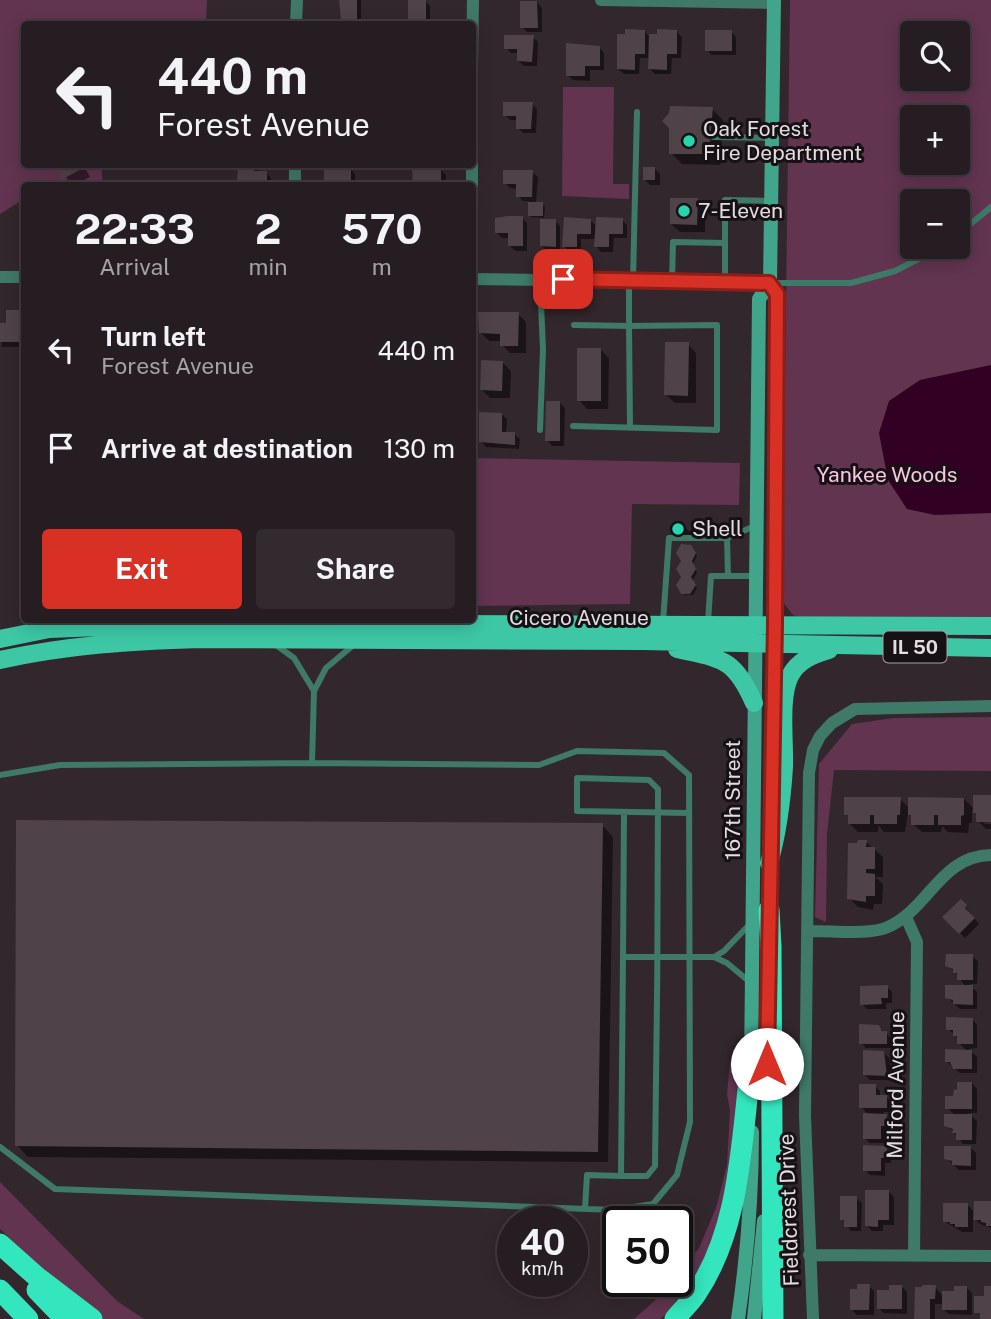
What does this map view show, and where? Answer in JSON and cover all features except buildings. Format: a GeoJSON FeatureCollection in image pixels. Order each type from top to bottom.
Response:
{"type":"FeatureCollection","features":[{"type":"Feature","properties":{"kind":"highway"},"geometry":{"type":"LineString","coordinates":[[761,916],[771,946],[774,1319]]}},
{"type":"Feature","properties":{"kind":"highway"},"geometry":{"type":"LineString","coordinates":[[674,1319],[696,1294],[713,1261],[733,1208],[751,1064]]}},
{"type":"Feature","properties":{"kind":"highway"},"geometry":{"type":"LineString","coordinates":[[0,1244],[37,1277],[92,1319]]}},
{"type":"Feature","properties":{"kind":"highway"},"geometry":{"type":"LineString","coordinates":[[0,1251],[65,1319]]}},
{"type":"Feature","properties":{"kind":"highway"},"geometry":{"type":"LineString","coordinates":[[0,1290],[28,1319]]}},
{"type":"Feature","properties":{"kind":"main road","name":"167th Street"},"geometry":{"type":"LineString","coordinates":[[738,1319],[752,1170],[752,985],[769,863],[765,644],[756,624],[759,299],[769,283],[774,1]]}},
{"type":"Feature","properties":{"kind":"main road","name":"167th Street"},"geometry":{"type":"LineString","coordinates":[[754,1319],[768,1170],[754,703],[765,644],[775,624],[777,294],[769,283]]}},
{"type":"Feature","properties":{"kind":"main road","name":"Cicero Avenue"},"geometry":{"type":"LineString","coordinates":[[0,639],[49,629],[149,624],[991,626]]}},
{"type":"Feature","properties":{"kind":"main road","name":"Cicero Avenue"},"geometry":{"type":"LineString","coordinates":[[0,660],[53,649],[137,640],[643,641],[991,648]]}},
{"type":"Feature","properties":{"kind":"main road"},"geometry":{"type":"LineString","coordinates":[[643,641],[724,660],[745,681],[754,703]]}},
{"type":"Feature","properties":{"kind":"main road"},"geometry":{"type":"LineString","coordinates":[[769,863],[777,837],[784,769],[786,686],[794,668],[800,662],[839,646]]}},
{"type":"Feature","properties":{"kind":"street"},"geometry":{"type":"LineString","coordinates":[[296,21],[297,0]]}},
{"type":"Feature","properties":{"kind":"street"},"geometry":{"type":"LineString","coordinates":[[473,0],[473,21]]}},
{"type":"Feature","properties":{"kind":"street"},"geometry":{"type":"LineString","coordinates":[[601,0],[774,1]]}},
{"type":"Feature","properties":{"kind":"street"},"geometry":{"type":"LineString","coordinates":[[0,277],[21,277]]}},
{"type":"Feature","properties":{"kind":"street"},"geometry":{"type":"LineString","coordinates":[[476,279],[769,283]]}},
{"type":"Feature","properties":{"kind":"street","name":"Fieldcrest Drive"},"geometry":{"type":"LineString","coordinates":[[813,1319],[805,1116],[809,773],[813,750],[825,730],[855,709],[991,706]]}},
{"type":"Feature","properties":{"kind":"street"},"geometry":{"type":"LineString","coordinates":[[807,931],[884,929],[906,917],[952,867],[969,859],[991,855]]}},
{"type":"Feature","properties":{"kind":"street","name":"Milford Avenue"},"geometry":{"type":"LineString","coordinates":[[906,917],[917,942],[914,1256]]}},
{"type":"Feature","properties":{"kind":"street"},"geometry":{"type":"LineString","coordinates":[[809,1255],[991,1256]]}},
{"type":"Feature","properties":{"kind":"lane"},"geometry":{"type":"LineString","coordinates":[[630,428],[628,326],[637,113]]}},
{"type":"Feature","properties":{"kind":"lane"},"geometry":{"type":"LineString","coordinates":[[713,138],[772,138]]}},
{"type":"Feature","properties":{"kind":"lane"},"geometry":{"type":"LineString","coordinates":[[724,283],[725,200],[770,201]]}},
{"type":"Feature","properties":{"kind":"lane"},"geometry":{"type":"LineString","coordinates":[[970,224],[991,207]]}},
{"type":"Feature","properties":{"kind":"lane"},"geometry":{"type":"LineString","coordinates":[[672,282],[673,242],[725,243]]}},
{"type":"Feature","properties":{"kind":"lane"},"geometry":{"type":"LineString","coordinates":[[769,283],[851,284],[895,271],[918,259]]}},
{"type":"Feature","properties":{"kind":"lane"},"geometry":{"type":"LineString","coordinates":[[540,279],[543,349],[540,430]]}},
{"type":"Feature","properties":{"kind":"lane"},"geometry":{"type":"LineString","coordinates":[[573,325],[717,325],[717,430],[573,426]]}},
{"type":"Feature","properties":{"kind":"lane"},"geometry":{"type":"LineString","coordinates":[[663,624],[669,538],[727,538],[757,524]]}},
{"type":"Feature","properties":{"kind":"lane"},"geometry":{"type":"LineString","coordinates":[[727,538],[728,576]]}},
{"type":"Feature","properties":{"kind":"lane"},"geometry":{"type":"LineString","coordinates":[[708,624],[711,576],[757,576]]}},
{"type":"Feature","properties":{"kind":"lane"},"geometry":{"type":"LineString","coordinates":[[268,640],[294,658],[314,691]]}},
{"type":"Feature","properties":{"kind":"lane"},"geometry":{"type":"LineString","coordinates":[[312,763],[314,691],[327,668],[359,640]]}},
{"type":"Feature","properties":{"kind":"lane"},"geometry":{"type":"LineString","coordinates":[[0,775],[60,765],[539,765],[578,751],[664,752],[689,775],[690,1122],[677,1175],[653,1204],[614,1210],[588,1209]]}},
{"type":"Feature","properties":{"kind":"lane"},"geometry":{"type":"LineString","coordinates":[[585,1206],[586,1175],[647,1175],[655,1166],[658,957],[658,813],[658,789],[649,780],[577,778],[577,811],[658,813],[689,813]]}},
{"type":"Feature","properties":{"kind":"lane"},"geometry":{"type":"LineString","coordinates":[[621,1176],[624,812]]}},
{"type":"Feature","properties":{"kind":"lane"},"geometry":{"type":"LineString","coordinates":[[714,957],[761,916]]}},
{"type":"Feature","properties":{"kind":"lane"},"geometry":{"type":"LineString","coordinates":[[623,957],[714,957],[727,963],[752,985]]}},
{"type":"Feature","properties":{"kind":"lane"},"geometry":{"type":"LineString","coordinates":[[0,1147],[55,1189],[506,1206]]}},
{"type":"Feature","properties":{"kind":"green space"},"geometry":{"type":"Polygon","coordinates":[[[0,0],[207,0],[206,21],[21,21],[21,168],[102,168],[102,182],[21,182],[21,201],[0,214],[0,0]]]}},
{"type":"Feature","properties":{"kind":"green space","name":"Yankee Woods"},"geometry":{"type":"Polygon","coordinates":[[[790,0],[991,0],[991,619],[803,619],[793,615],[782,601],[790,0]]]}},
{"type":"Feature","properties":{"kind":"green space"},"geometry":{"type":"Polygon","coordinates":[[[563,87],[614,87],[613,184],[629,184],[629,199],[562,196],[563,87]]]}},
{"type":"Feature","properties":{"kind":"green space"},"geometry":{"type":"Polygon","coordinates":[[[476,458],[740,463],[739,505],[632,504],[630,604],[476,606],[476,458]]]}},
{"type":"Feature","properties":{"kind":"green space"},"geometry":{"type":"Polygon","coordinates":[[[991,717],[991,771],[834,770],[827,834],[826,922],[815,917],[819,764],[852,724],[893,718],[991,717]]]}},
{"type":"Feature","properties":{"kind":"green space"},"geometry":{"type":"Polygon","coordinates":[[[742,1046],[742,1074],[723,1226],[693,1279],[693,1255],[699,1248],[716,1208],[727,1165],[730,1061],[742,1046]]]}},
{"type":"Feature","properties":{"kind":"green space"},"geometry":{"type":"Polygon","coordinates":[[[0,1182],[117,1301],[144,1319],[103,1319],[59,1286],[0,1229],[0,1182]]]}},
{"type":"Feature","properties":{"kind":"green space"},"geometry":{"type":"Polygon","coordinates":[[[659,1297],[679,1297],[660,1319],[634,1319],[659,1297]]]}},
{"type":"Feature","properties":{"kind":"shaded area"},"geometry":{"type":"Polygon","coordinates":[[[991,365],[991,513],[935,515],[907,509],[888,480],[879,433],[889,401],[920,380],[991,365]]]}},
{"type":"Feature","properties":{"kind":"place","name":"Oak Forest Fire Department"},"geometry":{"type":"Point","coordinates":[689,141]}},
{"type":"Feature","properties":{"kind":"place","name":"7-Eleven"},"geometry":{"type":"Point","coordinates":[684,211]}},
{"type":"Feature","properties":{"kind":"place","name":"Shell"},"geometry":{"type":"Point","coordinates":[678,529]}},
{"type":"Feature","properties":{"kind":"route"},"geometry":{"type":"LineString","coordinates":[[563,279],[769,283],[777,294],[775,624],[767,1064]]}}]}
